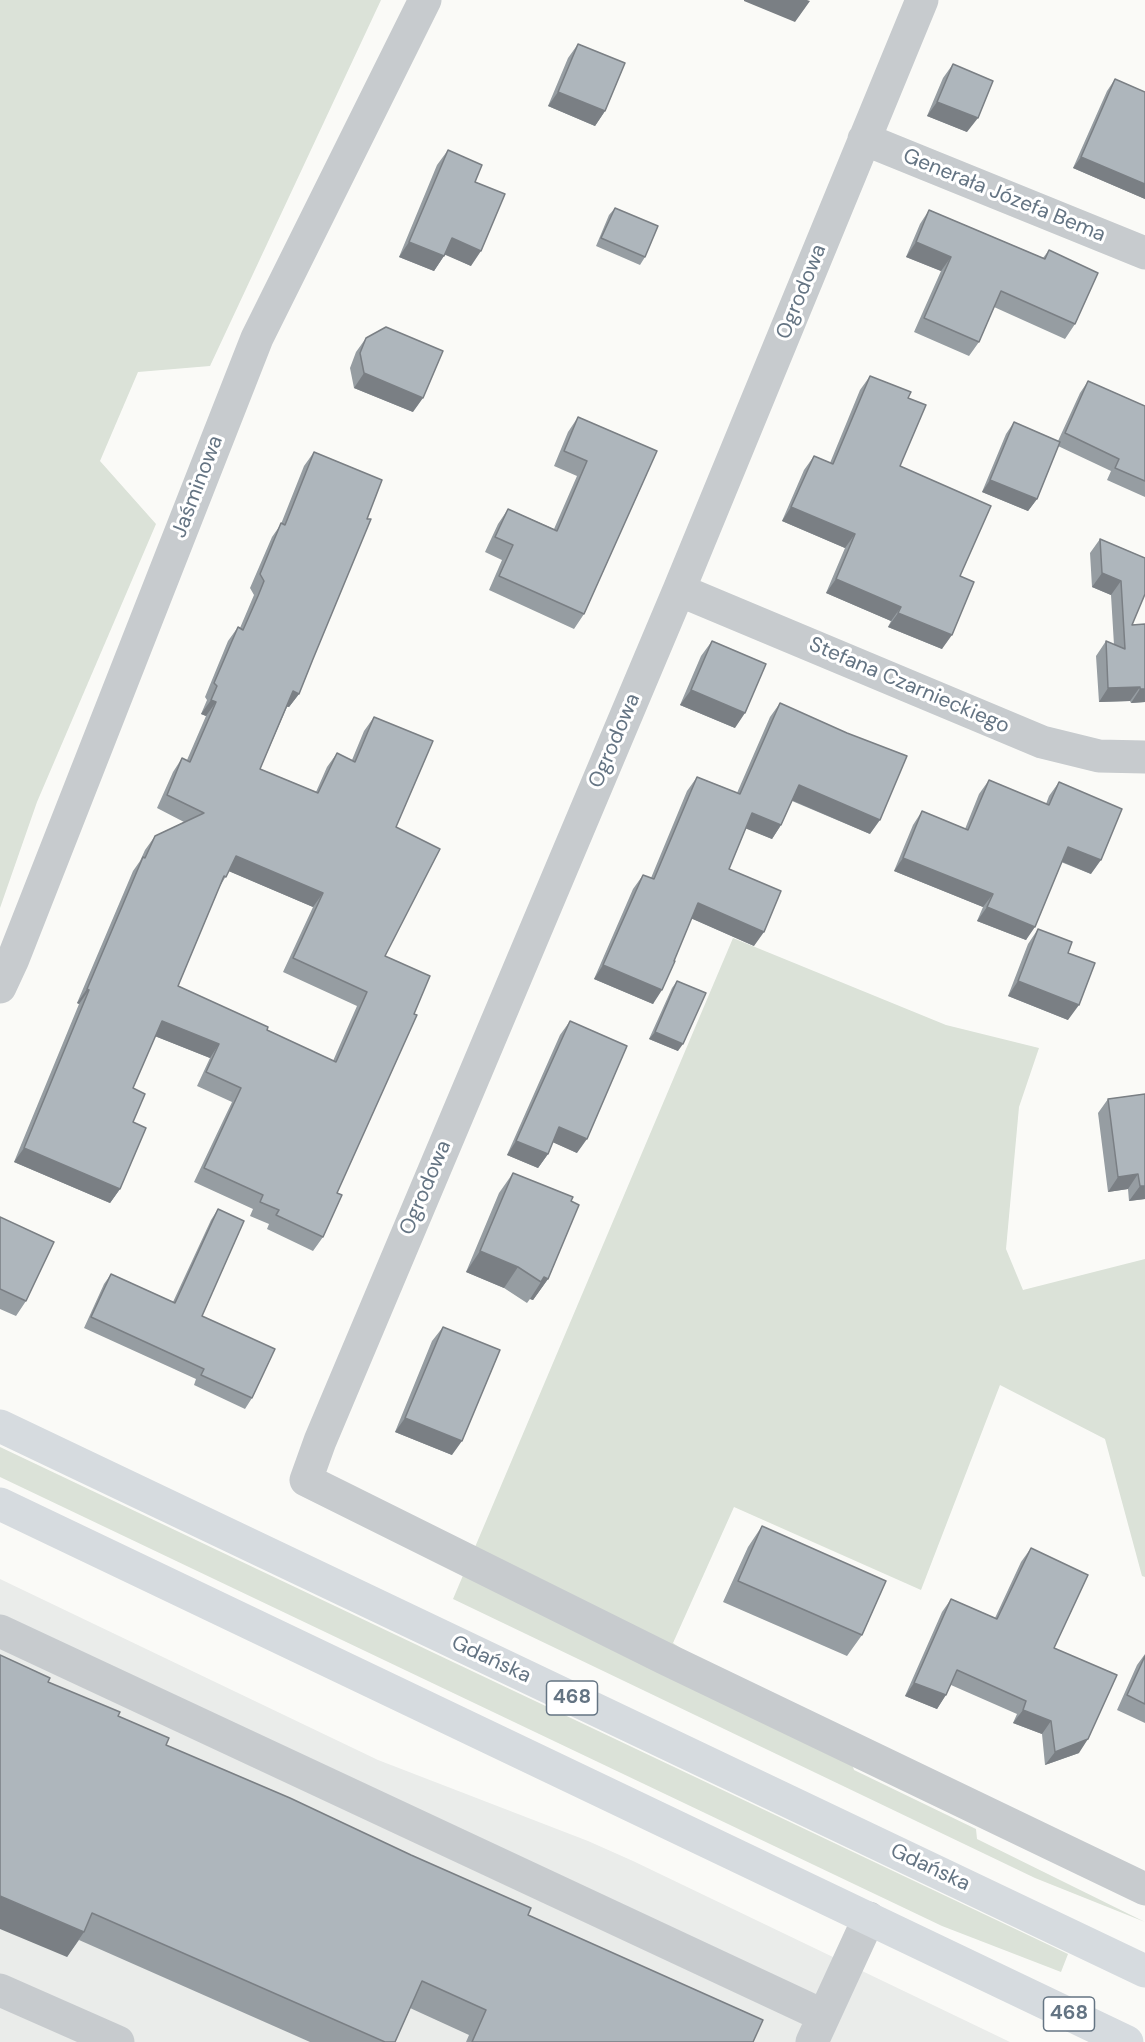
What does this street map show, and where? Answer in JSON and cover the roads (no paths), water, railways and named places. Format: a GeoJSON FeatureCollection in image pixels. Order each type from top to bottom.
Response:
{"type":"FeatureCollection","features":[{"type":"Feature","properties":{"kind":"main road","name":"Gdańska"},"geometry":{"type":"LineString","coordinates":[[0,1426],[1145,1971]]}},
{"type":"Feature","properties":{"kind":"main road","name":"468"},"geometry":{"type":"LineString","coordinates":[[0,1503],[1127,2042]]}},
{"type":"Feature","properties":{"kind":"street","name":"Jaśminowa"},"geometry":{"type":"LineString","coordinates":[[0,987],[257,338],[425,0]]}},
{"type":"Feature","properties":{"kind":"street","name":"Ogrodowa"},"geometry":{"type":"LineString","coordinates":[[922,0],[679,590],[320,1441],[306,1480],[664,1658],[1145,1889]]}},
{"type":"Feature","properties":{"kind":"street","name":"Generała Józefa Bema"},"geometry":{"type":"LineString","coordinates":[[864,140],[1145,253]]}},
{"type":"Feature","properties":{"kind":"street","name":"Stefana Czarnieckiego"},"geometry":{"type":"LineString","coordinates":[[679,590],[1042,742],[1099,756],[1145,757]]}},
{"type":"Feature","properties":{"kind":"street"},"geometry":{"type":"LineString","coordinates":[[0,1631],[818,2029],[869,1918]]}},
{"type":"Feature","properties":{"kind":"street"},"geometry":{"type":"LineString","coordinates":[[0,1990],[118,2042]]}}]}
